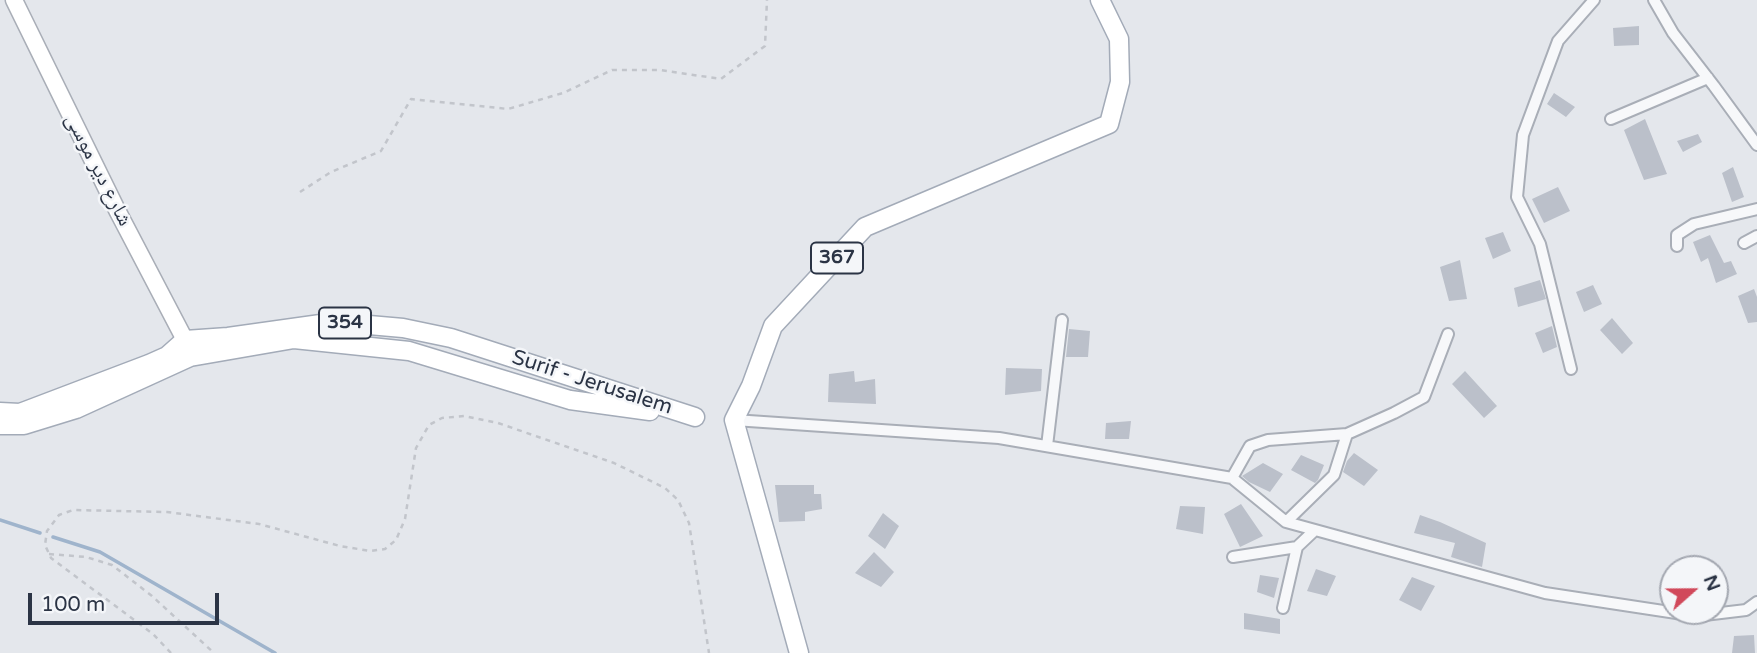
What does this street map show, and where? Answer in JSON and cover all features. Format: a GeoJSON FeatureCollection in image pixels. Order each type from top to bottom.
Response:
{"type":"FeatureCollection","features":[{"type":"Feature","properties":{"kind":"main road","name":"شارع دير موسى"},"geometry":{"type":"LineString","coordinates":[[13,0],[187,348]]}},
{"type":"Feature","properties":{"kind":"main road","name":"367"},"geometry":{"type":"LineString","coordinates":[[734,420],[751,386],[773,326],[865,227],[1109,124],[1120,82],[1119,39],[1100,0]]}},
{"type":"Feature","properties":{"kind":"main road","name":"Surif - Jerusalem"},"geometry":{"type":"LineString","coordinates":[[0,412],[20,412],[187,348],[229,337],[335,322],[402,328],[451,338],[695,416],[570,400],[409,351],[294,339],[187,348],[76,409],[24,425],[0,425]]}},
{"type":"Feature","properties":{"kind":"main road"},"geometry":{"type":"LineString","coordinates":[[570,400],[576,398],[580,392],[578,382],[572,377]]}},
{"type":"Feature","properties":{"kind":"main road"},"geometry":{"type":"LineString","coordinates":[[734,420],[799,653]]}},
{"type":"Feature","properties":{"kind":"street"},"geometry":{"type":"LineString","coordinates":[[1571,369],[1540,244],[1517,197],[1523,135],[1558,41],[1594,0]]}},
{"type":"Feature","properties":{"kind":"street"},"geometry":{"type":"LineString","coordinates":[[1654,0],[1674,33],[1757,145]]}},
{"type":"Feature","properties":{"kind":"street"},"geometry":{"type":"LineString","coordinates":[[1611,119],[1708,78]]}},
{"type":"Feature","properties":{"kind":"street"},"geometry":{"type":"LineString","coordinates":[[1677,246],[1677,235],[1694,224],[1757,209]]}},
{"type":"Feature","properties":{"kind":"street"},"geometry":{"type":"LineString","coordinates":[[1744,243],[1757,236]]}},
{"type":"Feature","properties":{"kind":"street"},"geometry":{"type":"LineString","coordinates":[[1047,446],[1062,320]]}},
{"type":"Feature","properties":{"kind":"street"},"geometry":{"type":"LineString","coordinates":[[1232,478],[1250,446],[1268,440],[1347,434],[1424,397],[1448,334]]}},
{"type":"Feature","properties":{"kind":"street"},"geometry":{"type":"LineString","coordinates":[[734,420],[999,438],[1232,478],[1286,522],[1545,593],[1696,616],[1746,610],[1757,603]]}},
{"type":"Feature","properties":{"kind":"street"},"geometry":{"type":"LineString","coordinates":[[1286,522],[1334,474],[1347,434]]}},
{"type":"Feature","properties":{"kind":"street"},"geometry":{"type":"LineString","coordinates":[[1283,608],[1297,547],[1315,530]]}},
{"type":"Feature","properties":{"kind":"street"},"geometry":{"type":"LineString","coordinates":[[1233,557],[1297,547]]}},
{"type":"Feature","properties":{"kind":"path"},"geometry":{"type":"LineString","coordinates":[[300,192],[331,172],[381,151],[411,99],[508,109],[563,93],[612,70],[660,70],[721,79],[765,46],[767,0]]}},
{"type":"Feature","properties":{"kind":"path"},"geometry":{"type":"LineString","coordinates":[[171,653],[153,634],[51,558],[45,545],[47,531],[59,515],[73,510],[167,512],[259,524],[350,548],[370,551],[385,549],[396,540],[405,519],[416,447],[429,425],[442,418],[464,416],[498,423],[614,463],[665,488],[678,500],[689,523],[709,653]]}},
{"type":"Feature","properties":{"kind":"path"},"geometry":{"type":"LineString","coordinates":[[50,554],[86,557],[112,565],[152,596],[214,653]]}},
{"type":"Feature","properties":{"kind":"building"},"geometry":{"type":"Polygon","coordinates":[[[1639,26],[1639,45],[1614,46],[1613,28],[1639,26]]]}},
{"type":"Feature","properties":{"kind":"building"},"geometry":{"type":"Polygon","coordinates":[[[1554,93],[1575,107],[1566,117],[1547,104],[1554,93]]]}},
{"type":"Feature","properties":{"kind":"building"},"geometry":{"type":"Polygon","coordinates":[[[1645,119],[1667,174],[1644,180],[1624,130],[1645,119]]]}},
{"type":"Feature","properties":{"kind":"building"},"geometry":{"type":"Polygon","coordinates":[[[1698,134],[1702,142],[1683,152],[1677,141],[1698,134]]]}},
{"type":"Feature","properties":{"kind":"building"},"geometry":{"type":"Polygon","coordinates":[[[1733,167],[1744,197],[1732,202],[1722,173],[1733,167]]]}},
{"type":"Feature","properties":{"kind":"building"},"geometry":{"type":"Polygon","coordinates":[[[1558,187],[1570,211],[1544,223],[1532,199],[1558,187]]]}},
{"type":"Feature","properties":{"kind":"building"},"geometry":{"type":"Polygon","coordinates":[[[1503,232],[1511,251],[1493,259],[1485,238],[1503,232]]]}},
{"type":"Feature","properties":{"kind":"building"},"geometry":{"type":"Polygon","coordinates":[[[1710,235],[1724,263],[1731,261],[1737,274],[1716,283],[1708,258],[1701,262],[1693,242],[1710,235]]]}},
{"type":"Feature","properties":{"kind":"building"},"geometry":{"type":"Polygon","coordinates":[[[1460,260],[1467,299],[1449,301],[1440,267],[1460,260]]]}},
{"type":"Feature","properties":{"kind":"building"},"geometry":{"type":"Polygon","coordinates":[[[1540,280],[1546,299],[1518,307],[1514,288],[1540,280]]]}},
{"type":"Feature","properties":{"kind":"building"},"geometry":{"type":"Polygon","coordinates":[[[1593,285],[1602,304],[1584,312],[1576,292],[1593,285]]]}},
{"type":"Feature","properties":{"kind":"building"},"geometry":{"type":"Polygon","coordinates":[[[1754,289],[1757,297],[1757,322],[1748,323],[1738,296],[1754,289]]]}},
{"type":"Feature","properties":{"kind":"building"},"geometry":{"type":"Polygon","coordinates":[[[1612,318],[1633,343],[1622,354],[1600,330],[1612,318]]]}},
{"type":"Feature","properties":{"kind":"building"},"geometry":{"type":"Polygon","coordinates":[[[1552,326],[1557,347],[1543,353],[1535,333],[1552,326]]]}},
{"type":"Feature","properties":{"kind":"building"},"geometry":{"type":"Polygon","coordinates":[[[1069,329],[1090,331],[1088,357],[1066,357],[1069,329]]]}},
{"type":"Feature","properties":{"kind":"building"},"geometry":{"type":"Polygon","coordinates":[[[1006,368],[1042,369],[1041,391],[1005,395],[1006,368]]]}},
{"type":"Feature","properties":{"kind":"building"},"geometry":{"type":"Polygon","coordinates":[[[854,371],[855,382],[875,379],[876,404],[828,402],[829,374],[854,371]]]}},
{"type":"Feature","properties":{"kind":"building"},"geometry":{"type":"Polygon","coordinates":[[[1465,371],[1497,406],[1484,418],[1452,384],[1465,371]]]}},
{"type":"Feature","properties":{"kind":"building"},"geometry":{"type":"Polygon","coordinates":[[[1131,421],[1129,439],[1105,439],[1106,423],[1131,421]]]}},
{"type":"Feature","properties":{"kind":"building"},"geometry":{"type":"Polygon","coordinates":[[[1354,453],[1378,470],[1364,486],[1343,472],[1354,453]]]}},
{"type":"Feature","properties":{"kind":"building"},"geometry":{"type":"Polygon","coordinates":[[[1301,455],[1324,465],[1315,483],[1291,470],[1301,455]]]}},
{"type":"Feature","properties":{"kind":"building"},"geometry":{"type":"Polygon","coordinates":[[[1263,463],[1283,474],[1270,492],[1242,476],[1263,463]]]}},
{"type":"Feature","properties":{"kind":"building"},"geometry":{"type":"Polygon","coordinates":[[[775,485],[814,485],[814,494],[821,494],[822,509],[805,512],[805,521],[779,522],[775,485]]]}},
{"type":"Feature","properties":{"kind":"building"},"geometry":{"type":"Polygon","coordinates":[[[1241,504],[1263,536],[1240,547],[1224,514],[1241,504]]]}},
{"type":"Feature","properties":{"kind":"building"},"geometry":{"type":"Polygon","coordinates":[[[1180,506],[1205,507],[1203,534],[1176,529],[1180,506]]]}},
{"type":"Feature","properties":{"kind":"building"},"geometry":{"type":"Polygon","coordinates":[[[883,513],[899,526],[885,549],[868,536],[883,513]]]}},
{"type":"Feature","properties":{"kind":"building"},"geometry":{"type":"Polygon","coordinates":[[[1420,515],[1486,543],[1482,567],[1451,557],[1455,543],[1414,533],[1420,515]]]}},
{"type":"Feature","properties":{"kind":"building"},"geometry":{"type":"Polygon","coordinates":[[[874,552],[894,572],[881,587],[855,573],[874,552]]]}},
{"type":"Feature","properties":{"kind":"building"},"geometry":{"type":"Polygon","coordinates":[[[1316,569],[1336,576],[1327,596],[1307,591],[1316,569]]]}},
{"type":"Feature","properties":{"kind":"building"},"geometry":{"type":"Polygon","coordinates":[[[1260,575],[1279,578],[1274,598],[1257,592],[1260,575]]]}},
{"type":"Feature","properties":{"kind":"building"},"geometry":{"type":"Polygon","coordinates":[[[1412,577],[1435,586],[1421,611],[1399,600],[1412,577]]]}},
{"type":"Feature","properties":{"kind":"building"},"geometry":{"type":"Polygon","coordinates":[[[1244,613],[1280,619],[1280,634],[1244,629],[1244,613]]]}},
{"type":"Feature","properties":{"kind":"building"},"geometry":{"type":"Polygon","coordinates":[[[1754,635],[1755,653],[1732,653],[1734,636],[1754,635]]]}},
{"type":"Feature","properties":{"kind":"waterway"},"geometry":{"type":"LineString","coordinates":[[0,520],[40,533]]}},
{"type":"Feature","properties":{"kind":"waterway"},"geometry":{"type":"LineString","coordinates":[[53,537],[100,552],[275,653]]}}]}
